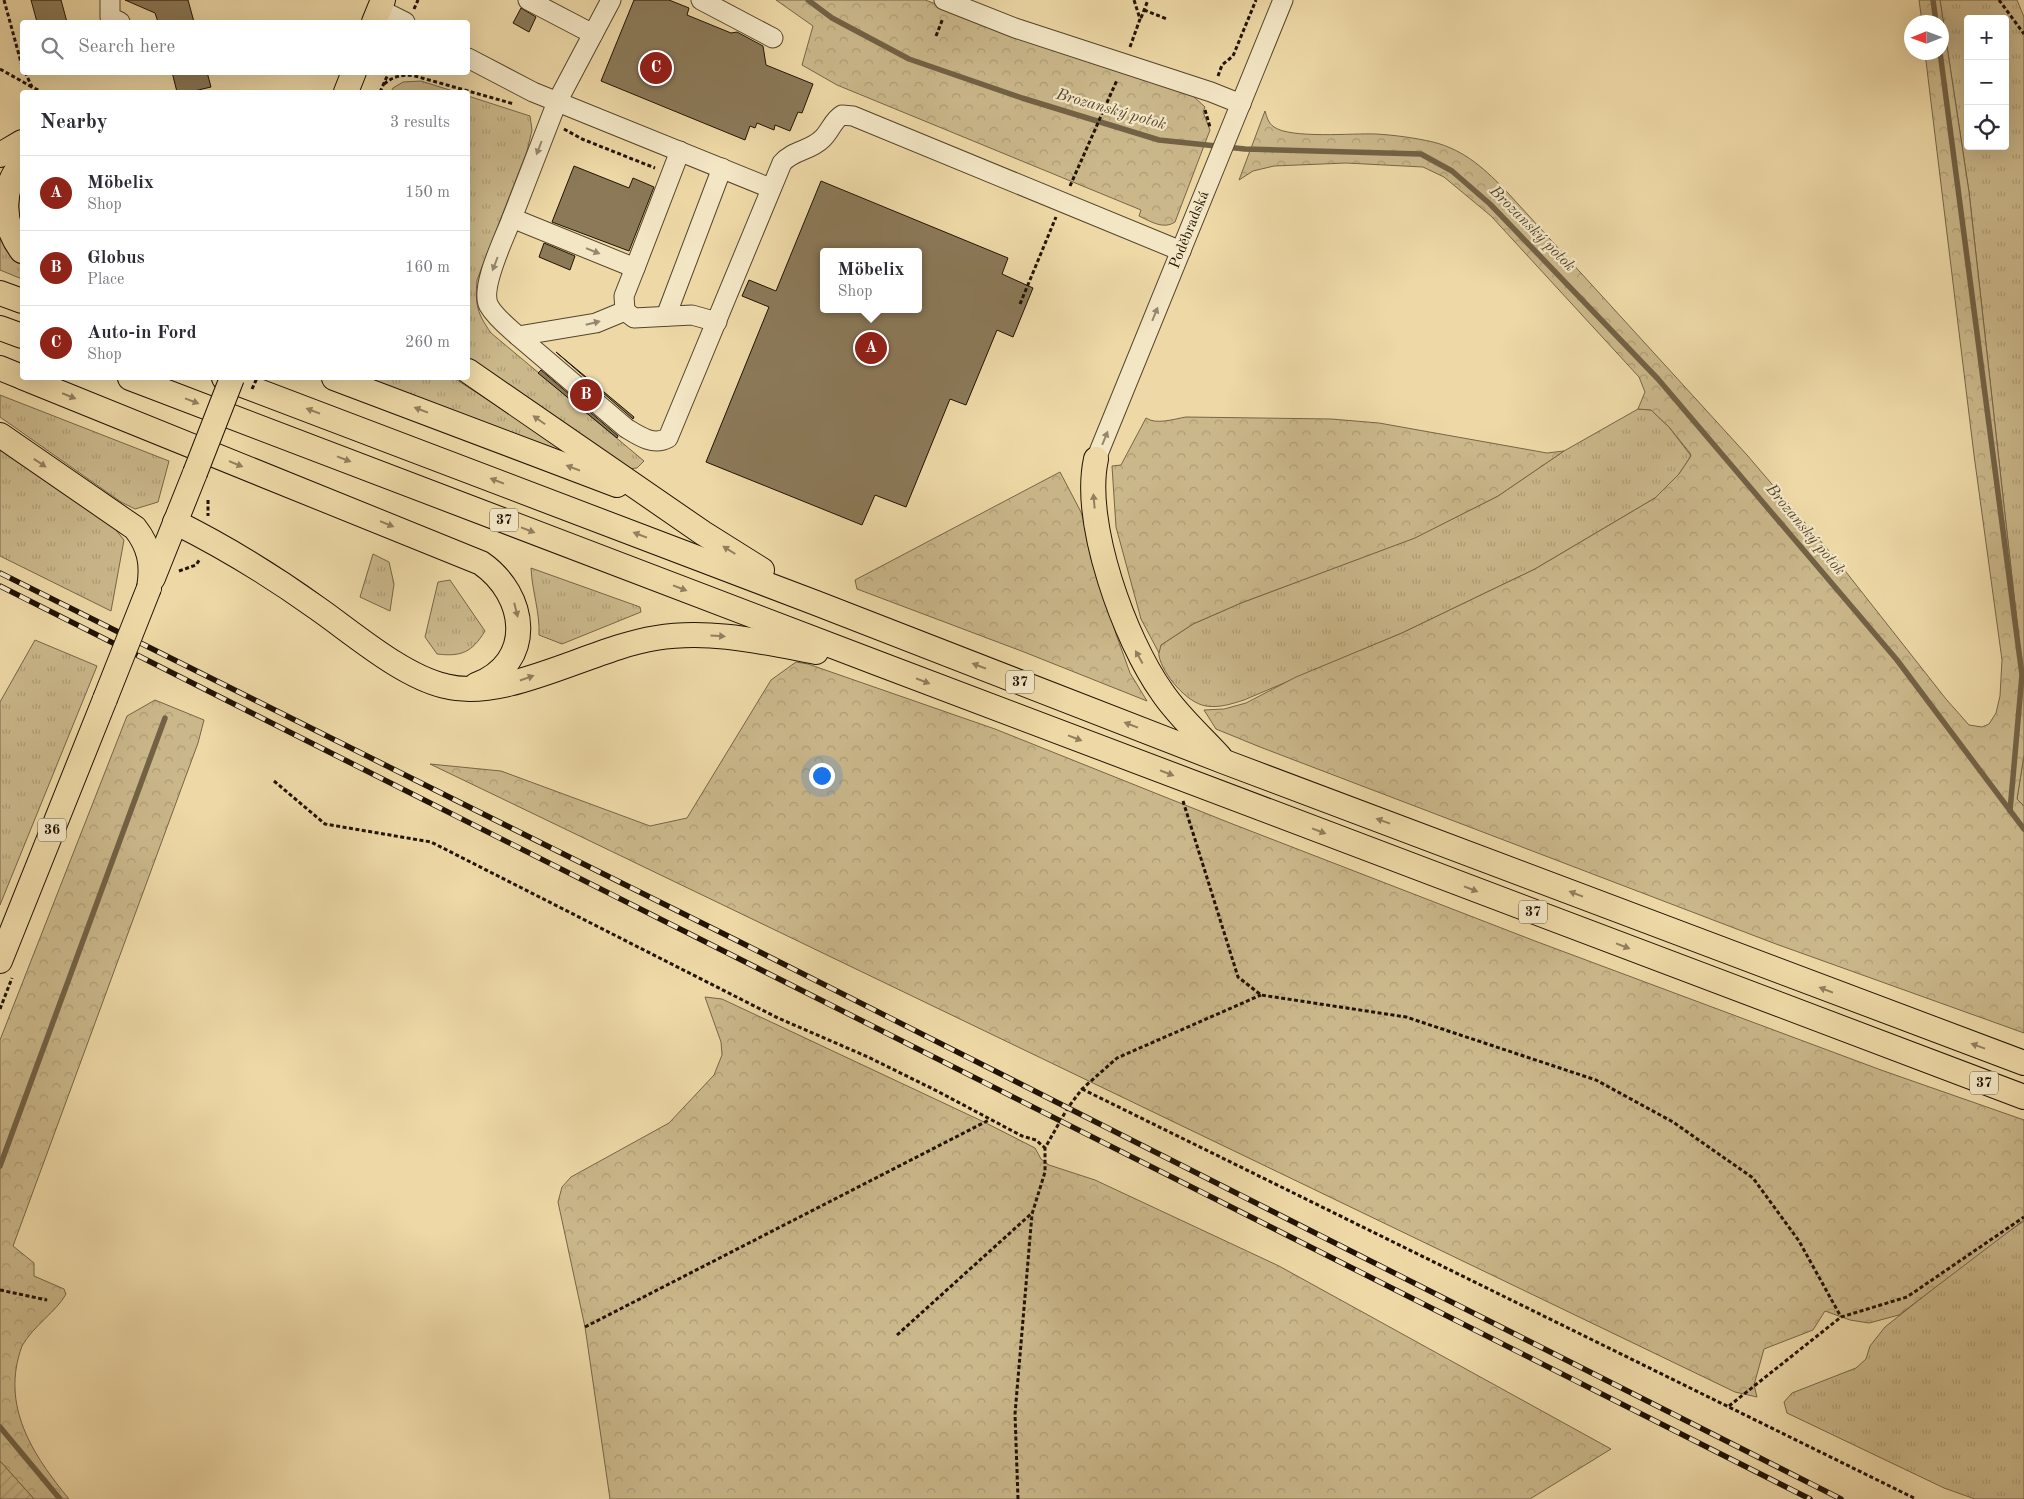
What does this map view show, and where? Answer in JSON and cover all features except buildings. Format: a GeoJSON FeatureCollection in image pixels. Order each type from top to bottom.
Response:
{"type":"FeatureCollection","features":[{"type":"Feature","properties":{"kind":"main road"},"geometry":{"type":"LineString","coordinates":[[347,90],[353,75]]}},
{"type":"Feature","properties":{"kind":"main road"},"geometry":{"type":"LineString","coordinates":[[0,155],[20,143]]}},
{"type":"Feature","properties":{"kind":"main road"},"geometry":{"type":"LineString","coordinates":[[20,167],[6,196],[6,211],[9,228],[20,247]]}},
{"type":"Feature","properties":{"kind":"main road"},"geometry":{"type":"LineString","coordinates":[[0,293],[20,300]]}},
{"type":"Feature","properties":{"kind":"main road"},"geometry":{"type":"LineString","coordinates":[[0,328],[20,335]]}},
{"type":"Feature","properties":{"kind":"main road"},"geometry":{"type":"LineString","coordinates":[[0,368],[20,376]]}},
{"type":"Feature","properties":{"kind":"main road"},"geometry":{"type":"LineString","coordinates":[[470,372],[729,550],[816,603]]}},
{"type":"Feature","properties":{"kind":"main road"},"geometry":{"type":"LineString","coordinates":[[30,380],[456,552],[492,570],[508,590],[518,614],[519,626],[514,650],[501,670],[491,678],[477,685],[445,686]]}},
{"type":"Feature","properties":{"kind":"main road","name":"37"},"geometry":{"type":"LineString","coordinates":[[135,380],[877,664],[2024,1097]]}},
{"type":"Feature","properties":{"kind":"main road","name":"37"},"geometry":{"type":"LineString","coordinates":[[229,380],[816,603],[1225,762],[2024,1063]]}},
{"type":"Feature","properties":{"kind":"main road","name":"36"},"geometry":{"type":"LineString","coordinates":[[0,960],[231,380]]}},
{"type":"Feature","properties":{"kind":"main road"},"geometry":{"type":"LineString","coordinates":[[339,380],[651,498]]}},
{"type":"Feature","properties":{"kind":"main road"},"geometry":{"type":"LineString","coordinates":[[0,435],[135,528],[146,544],[150,557],[152,570],[149,588]]}},
{"type":"Feature","properties":{"kind":"main road"},"geometry":{"type":"LineString","coordinates":[[1096,459],[1093,482],[1096,519],[1128,632],[1137,653],[1163,694],[1225,762]]}},
{"type":"Feature","properties":{"kind":"main road"},"geometry":{"type":"LineString","coordinates":[[175,522],[263,570],[409,672],[445,686],[470,690],[500,686],[627,644],[678,636],[730,637],[877,664]]}},
{"type":"Feature","properties":{"kind":"street"},"geometry":{"type":"LineString","coordinates":[[110,0],[110,18],[115,20]]}},
{"type":"Feature","properties":{"kind":"street"},"geometry":{"type":"LineString","coordinates":[[528,0],[593,34]]}},
{"type":"Feature","properties":{"kind":"street"},"geometry":{"type":"LineString","coordinates":[[611,0],[556,102],[488,282],[485,295],[488,305],[495,314],[518,336],[626,428],[644,439],[661,442],[668,438],[770,188],[786,158],[815,145],[822,139],[839,116],[847,114],[1181,251]]}},
{"type":"Feature","properties":{"kind":"street"},"geometry":{"type":"LineString","coordinates":[[701,0],[773,38]]}},
{"type":"Feature","properties":{"kind":"street"},"geometry":{"type":"LineString","coordinates":[[944,0],[1015,28],[1211,92],[1241,104]]}},
{"type":"Feature","properties":{"kind":"street","name":"Poděbradská"},"geometry":{"type":"LineString","coordinates":[[1096,459],[1216,164],[1220,134],[1241,104],[1283,0]]}},
{"type":"Feature","properties":{"kind":"street"},"geometry":{"type":"LineString","coordinates":[[379,11],[400,20]]}},
{"type":"Feature","properties":{"kind":"street"},"geometry":{"type":"LineString","coordinates":[[470,59],[556,102],[770,188]]}},
{"type":"Feature","properties":{"kind":"street"},"geometry":{"type":"LineString","coordinates":[[470,73],[533,92]]}},
{"type":"Feature","properties":{"kind":"street"},"geometry":{"type":"LineString","coordinates":[[680,151],[624,296],[625,311],[634,318],[692,315],[716,322]]}},
{"type":"Feature","properties":{"kind":"street"},"geometry":{"type":"LineString","coordinates":[[666,316],[722,168]]}},
{"type":"Feature","properties":{"kind":"street"},"geometry":{"type":"LineString","coordinates":[[512,218],[634,268]]}},
{"type":"Feature","properties":{"kind":"street"},"geometry":{"type":"LineString","coordinates":[[518,336],[596,323],[625,311]]}},
{"type":"Feature","properties":{"kind":"path"},"geometry":{"type":"LineString","coordinates":[[4,0],[20,59]]}},
{"type":"Feature","properties":{"kind":"path"},"geometry":{"type":"LineString","coordinates":[[1140,19],[1148,0]]}},
{"type":"Feature","properties":{"kind":"path"},"geometry":{"type":"LineString","coordinates":[[1220,134],[1205,112],[1222,65],[1234,56],[1256,0]]}},
{"type":"Feature","properties":{"kind":"path"},"geometry":{"type":"LineString","coordinates":[[1999,0],[2024,34]]}},
{"type":"Feature","properties":{"kind":"path"},"geometry":{"type":"LineString","coordinates":[[1144,10],[1167,19]]}},
{"type":"Feature","properties":{"kind":"path"},"geometry":{"type":"LineString","coordinates":[[0,69],[38,90]]}},
{"type":"Feature","properties":{"kind":"path"},"geometry":{"type":"LineString","coordinates":[[27,75],[32,87]]}},
{"type":"Feature","properties":{"kind":"path"},"geometry":{"type":"LineString","coordinates":[[381,90],[388,75]]}},
{"type":"Feature","properties":{"kind":"path"},"geometry":{"type":"LineString","coordinates":[[384,84],[393,78],[405,75],[415,76],[463,90]]}},
{"type":"Feature","properties":{"kind":"path"},"geometry":{"type":"LineString","coordinates":[[470,92],[518,106]]}},
{"type":"Feature","properties":{"kind":"path"},"geometry":{"type":"LineString","coordinates":[[1094,133],[1102,114]]}},
{"type":"Feature","properties":{"kind":"path"},"geometry":{"type":"LineString","coordinates":[[549,120],[582,139],[671,174]]}},
{"type":"Feature","properties":{"kind":"path"},"geometry":{"type":"LineString","coordinates":[[1175,776],[1238,977],[1261,995],[1406,1017],[1596,1080],[1673,1122],[1753,1178],[1799,1241],[1841,1317]]}},
{"type":"Feature","properties":{"kind":"path"},"geometry":{"type":"LineString","coordinates":[[274,781],[325,824],[431,842],[778,1018],[868,1057],[1022,1136],[1036,1140],[1046,1148]]}},
{"type":"Feature","properties":{"kind":"path"},"geometry":{"type":"LineString","coordinates":[[1018,1499],[1015,1414],[1033,1212],[1045,1172],[1046,1148],[1067,1109],[1082,1089],[1117,1058],[1261,995]]}},
{"type":"Feature","properties":{"kind":"path"},"geometry":{"type":"LineString","coordinates":[[1082,1089],[1916,1499]]}},
{"type":"Feature","properties":{"kind":"path"},"geometry":{"type":"LineString","coordinates":[[585,1327],[990,1120]]}},
{"type":"Feature","properties":{"kind":"path"},"geometry":{"type":"LineString","coordinates":[[897,1335],[1033,1212]]}},
{"type":"Feature","properties":{"kind":"path"},"geometry":{"type":"LineString","coordinates":[[1729,1406],[1841,1317],[1907,1297],[2024,1217]]}},
{"type":"Feature","properties":{"kind":"path"},"geometry":{"type":"LineString","coordinates":[[0,1290],[48,1300]]}},
{"type":"Feature","properties":{"kind":"green space"},"geometry":{"type":"Polygon","coordinates":[[[776,0],[925,0],[1193,96],[1205,107],[1203,112],[1210,130],[1175,222],[1161,225],[1152,222],[1139,216],[1141,210],[837,85],[802,65],[813,26],[776,0]]]}},
{"type":"Feature","properties":{"kind":"green space"},"geometry":{"type":"Polygon","coordinates":[[[1919,0],[1940,0],[1942,15],[1921,15],[1919,0]]]}},
{"type":"Feature","properties":{"kind":"green space"},"geometry":{"type":"Polygon","coordinates":[[[1940,0],[2017,0],[2024,17],[2024,685],[1969,192],[1949,60],[1949,15],[1942,15],[1940,0]]]}},
{"type":"Feature","properties":{"kind":"green space"},"geometry":{"type":"Polygon","coordinates":[[[1926,60],[1949,60],[1969,192],[2024,685],[2024,755],[2017,799],[2024,806],[2024,1033],[1776,944],[1260,747],[1216,729],[1204,710],[1224,709],[1246,703],[1296,677],[1402,633],[1535,569],[1655,498],[1679,474],[1691,456],[1669,427],[1651,410],[1638,409],[1645,392],[1639,377],[1491,216],[1444,177],[1423,167],[1346,163],[1274,166],[1253,171],[1239,180],[1265,111],[1270,124],[1282,131],[1323,135],[1376,134],[1433,142],[1455,150],[1492,176],[1747,455],[1835,558],[1946,699],[1969,725],[1982,727],[1989,724],[1996,713],[2000,696],[2002,660],[1974,455],[1926,60]]]}},
{"type":"Feature","properties":{"kind":"green space"},"geometry":{"type":"Polygon","coordinates":[[[421,81],[450,90],[392,90],[403,82],[421,81]]]}},
{"type":"Feature","properties":{"kind":"green space"},"geometry":{"type":"Polygon","coordinates":[[[470,97],[530,116],[532,130],[527,151],[477,280],[476,296],[480,314],[491,333],[644,461],[637,468],[628,469],[470,360],[470,97]]]}},
{"type":"Feature","properties":{"kind":"green space"},"geometry":{"type":"Polygon","coordinates":[[[20,194],[20,226],[18,220],[20,194]]]}},
{"type":"Feature","properties":{"kind":"green space"},"geometry":{"type":"Polygon","coordinates":[[[0,233],[9,250],[20,261],[20,278],[0,270],[0,233]]]}},
{"type":"Feature","properties":{"kind":"green space"},"geometry":{"type":"Polygon","coordinates":[[[369,380],[457,380],[580,460],[369,380]]]}},
{"type":"Feature","properties":{"kind":"green space"},"geometry":{"type":"Polygon","coordinates":[[[0,395],[169,461],[158,502],[135,509],[121,502],[0,417],[0,395]]]}},
{"type":"Feature","properties":{"kind":"green space"},"geometry":{"type":"Polygon","coordinates":[[[1638,409],[1651,410],[1669,427],[1691,456],[1679,474],[1655,498],[1535,569],[1402,633],[1244,700],[1230,704],[1206,706],[1191,700],[1177,687],[1165,671],[1159,655],[1161,645],[1193,624],[1241,603],[1414,538],[1498,496],[1564,451],[1638,409]]]}},
{"type":"Feature","properties":{"kind":"green space"},"geometry":{"type":"Polygon","coordinates":[[[1186,417],[1331,419],[1379,423],[1547,453],[1564,451],[1498,496],[1415,538],[1241,603],[1193,624],[1161,645],[1159,653],[1141,619],[1116,527],[1112,466],[1121,465],[1146,418],[1160,421],[1186,417]]]}},
{"type":"Feature","properties":{"kind":"green space"},"geometry":{"type":"Polygon","coordinates":[[[0,449],[112,525],[124,540],[111,611],[0,556],[0,449]]]}},
{"type":"Feature","properties":{"kind":"green space"},"geometry":{"type":"Polygon","coordinates":[[[1060,472],[1081,512],[1116,634],[1130,673],[1147,701],[857,589],[855,580],[1060,472]]]}},
{"type":"Feature","properties":{"kind":"green space"},"geometry":{"type":"Polygon","coordinates":[[[373,554],[389,562],[394,584],[390,611],[360,597],[373,554]]]}},
{"type":"Feature","properties":{"kind":"green space"},"geometry":{"type":"Polygon","coordinates":[[[531,568],[640,607],[641,612],[562,644],[539,635],[531,568]]]}},
{"type":"Feature","properties":{"kind":"green space"},"geometry":{"type":"Polygon","coordinates":[[[450,580],[485,631],[476,644],[466,652],[453,655],[437,654],[425,637],[438,582],[450,580]]]}},
{"type":"Feature","properties":{"kind":"green space"},"geometry":{"type":"Polygon","coordinates":[[[35,640],[97,666],[0,905],[0,702],[35,640]]]}},
{"type":"Feature","properties":{"kind":"green space"},"geometry":{"type":"Polygon","coordinates":[[[796,662],[808,664],[995,729],[1230,823],[1535,941],[1881,1070],[2024,1120],[2024,1220],[1899,1315],[1869,1323],[1850,1320],[1825,1311],[1813,1330],[1764,1349],[1754,1385],[1757,1397],[1735,1392],[430,764],[501,771],[650,826],[687,818],[771,680],[796,662]]]}},
{"type":"Feature","properties":{"kind":"green space"},"geometry":{"type":"Polygon","coordinates":[[[155,700],[204,720],[198,743],[13,1246],[34,1263],[34,1276],[64,1289],[66,1294],[22,1346],[16,1368],[15,1389],[18,1409],[24,1428],[43,1465],[69,1499],[34,1499],[0,1461],[0,1040],[127,716],[155,700]]]}},
{"type":"Feature","properties":{"kind":"green space"},"geometry":{"type":"Polygon","coordinates":[[[2024,755],[2024,806],[2017,799],[2024,755]]]}},
{"type":"Feature","properties":{"kind":"green space"},"geometry":{"type":"Polygon","coordinates":[[[705,997],[722,999],[984,1122],[1035,1148],[1041,1159],[1049,1165],[1095,1180],[1279,1266],[1611,1449],[1530,1499],[610,1499],[585,1327],[558,1202],[562,1187],[571,1177],[669,1123],[714,1075],[722,1055],[721,1042],[705,997]]]}},
{"type":"Feature","properties":{"kind":"green space"},"geometry":{"type":"Polygon","coordinates":[[[2024,1221],[2024,1499],[1975,1499],[1944,1488],[1787,1413],[1784,1402],[1792,1393],[1856,1368],[1866,1359],[1870,1346],[1885,1327],[1982,1250],[2024,1221]]]}},
{"type":"Feature","properties":{"kind":"green space"},"geometry":{"type":"Polygon","coordinates":[[[0,1461],[34,1499],[0,1499],[0,1461]]]}},
{"type":"Feature","properties":{"kind":"waterway","name":"Brozanský potok"},"geometry":{"type":"LineString","coordinates":[[808,0],[832,18],[909,59],[1022,98],[1159,140],[1245,149],[1421,154],[1452,171],[1490,204],[1658,379],[1897,660],[2024,829]]}},
{"type":"Feature","properties":{"kind":"waterway"},"geometry":{"type":"LineString","coordinates":[[1933,0],[1935,15]]}},
{"type":"Feature","properties":{"kind":"waterway"},"geometry":{"type":"LineString","coordinates":[[1941,60],[2022,675],[2010,811]]}},
{"type":"Feature","properties":{"kind":"waterway"},"geometry":{"type":"LineString","coordinates":[[0,1166],[165,718]]}},
{"type":"Feature","properties":{"kind":"waterway"},"geometry":{"type":"LineString","coordinates":[[0,1427],[60,1499]]}},
{"type":"Feature","properties":{"kind":"railway"},"geometry":{"type":"LineString","coordinates":[[0,573],[734,939],[1841,1499]]}},
{"type":"Feature","properties":{"kind":"railway"},"geometry":{"type":"LineString","coordinates":[[0,586],[1810,1499]]}},
{"type":"Feature","properties":{"kind":"place","name":"Auto-in Ford"},"geometry":{"type":"Point","coordinates":[656,68]}},
{"type":"Feature","properties":{"kind":"place","name":"Möbelix"},"geometry":{"type":"Point","coordinates":[871,348]}},
{"type":"Feature","properties":{"kind":"place","name":"Globus"},"geometry":{"type":"Point","coordinates":[586,395]}}]}
